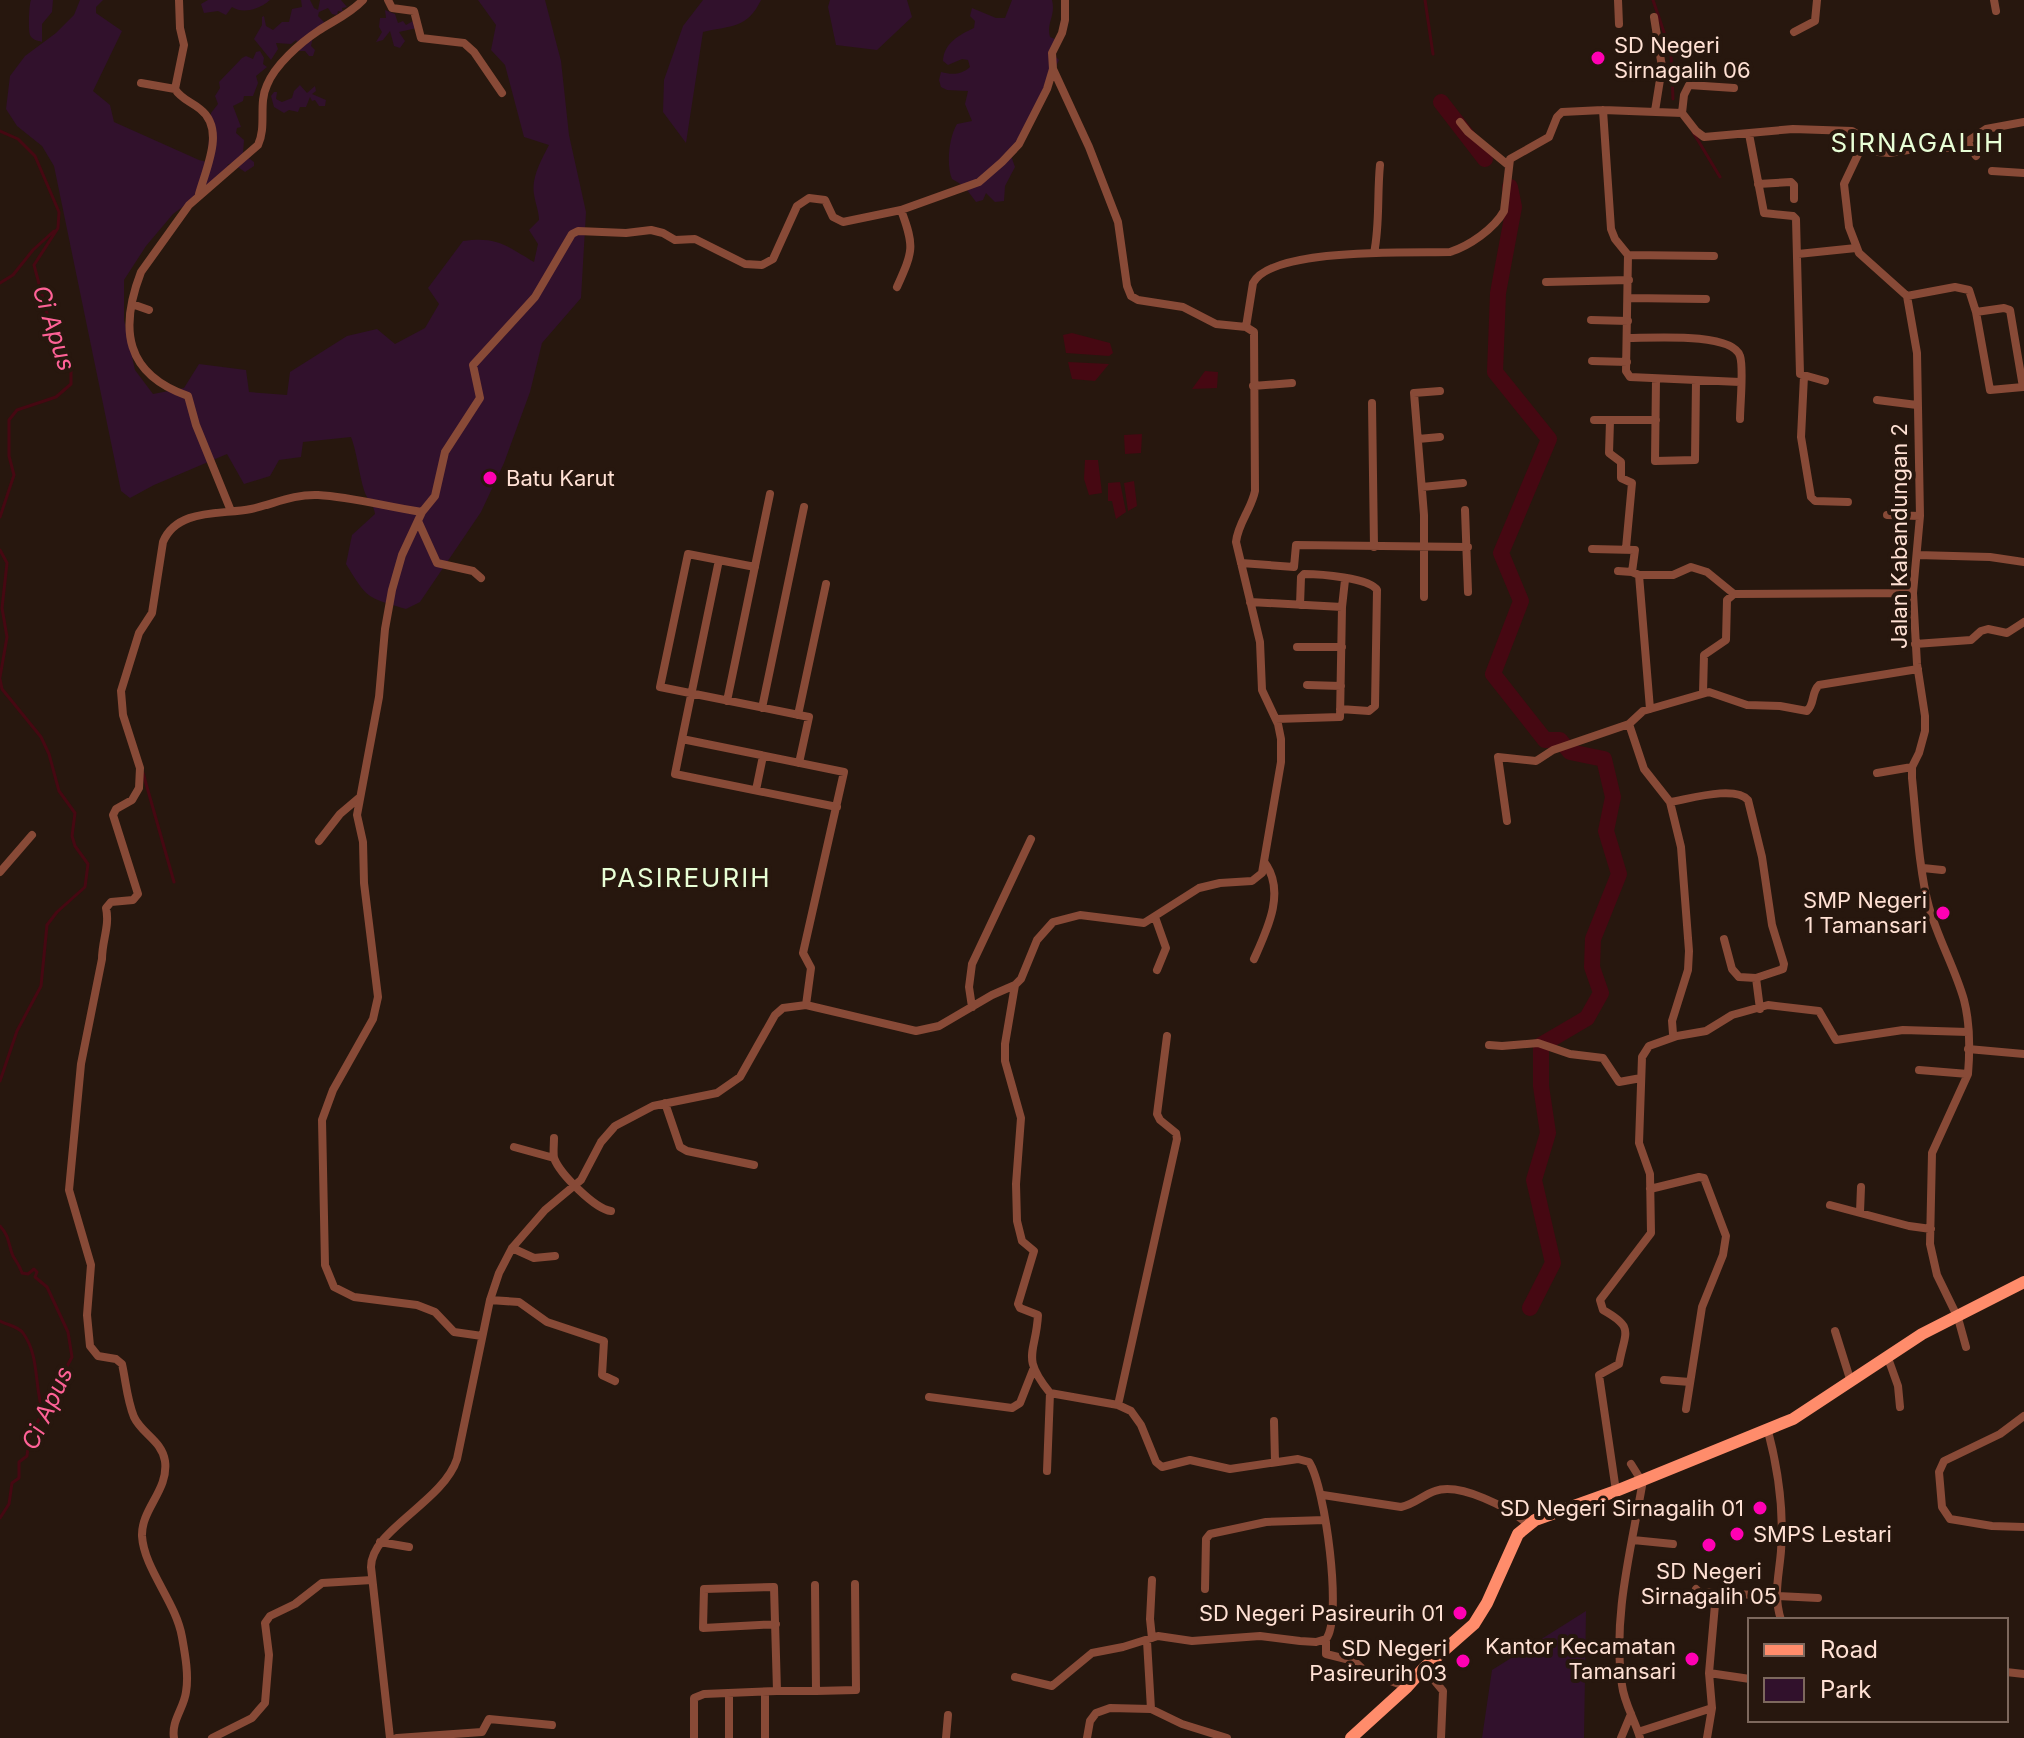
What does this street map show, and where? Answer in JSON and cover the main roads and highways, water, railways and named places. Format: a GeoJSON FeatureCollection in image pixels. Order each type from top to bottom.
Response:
{"type":"FeatureCollection","features":[{"type":"Feature","properties":{"kind":"main road"},"geometry":{"type":"LineString","coordinates":[[1351,1738],[1474,1624],[1487,1603],[1518,1534],[1528,1524],[1793,1419],[1956,1314],[2024,1282]]}},
{"type":"Feature","properties":{"kind":"waterway"},"geometry":{"type":"LineString","coordinates":[[1425,0],[1433,54]]}},
{"type":"Feature","properties":{"kind":"waterway"},"geometry":{"type":"LineString","coordinates":[[1653,0],[1671,53],[1673,99]]}},
{"type":"Feature","properties":{"kind":"waterway"},"geometry":{"type":"LineString","coordinates":[[1441,102],[1485,159]]}},
{"type":"Feature","properties":{"kind":"waterway","name":"Ci Apus"},"geometry":{"type":"LineString","coordinates":[[0,131],[18,139],[35,156],[59,212],[58,228],[34,265],[53,336],[63,346],[71,369],[71,384],[56,397],[17,410],[9,420],[9,456],[14,475],[0,517]]}},
{"type":"Feature","properties":{"kind":"waterway"},"geometry":{"type":"LineString","coordinates":[[1693,132],[1720,177]]}},
{"type":"Feature","properties":{"kind":"waterway"},"geometry":{"type":"LineString","coordinates":[[1510,187],[1514,207],[1498,293],[1495,372],[1549,439],[1501,553],[1521,601],[1493,674],[1545,740],[1560,740],[1570,752],[1604,759],[1613,797],[1606,831],[1619,874],[1593,939],[1592,967],[1601,993],[1587,1018],[1541,1045],[1541,1086],[1548,1133],[1534,1180],[1553,1263],[1530,1308]]}},
{"type":"Feature","properties":{"kind":"waterway"},"geometry":{"type":"LineString","coordinates":[[0,283],[13,275],[33,250],[54,231]]}},
{"type":"Feature","properties":{"kind":"waterway","name":"Ci Apus"},"geometry":{"type":"LineString","coordinates":[[0,550],[7,563],[2,608],[7,637],[0,677]]}},
{"type":"Feature","properties":{"kind":"waterway","name":"Ci Apus"},"geometry":{"type":"LineString","coordinates":[[0,679],[2,689],[41,737],[59,791],[75,813],[72,836],[75,846],[88,864],[85,887],[47,925],[41,986],[17,1031],[0,1081]]}},
{"type":"Feature","properties":{"kind":"waterway"},"geometry":{"type":"LineString","coordinates":[[143,773],[174,882]]}},
{"type":"Feature","properties":{"kind":"waterway","name":"Ci Apus"},"geometry":{"type":"LineString","coordinates":[[0,1226],[22,1273],[28,1274],[34,1269],[37,1272],[35,1277],[47,1287],[68,1332],[72,1357],[29,1438],[27,1456],[19,1462],[19,1478],[12,1483],[9,1504],[0,1518]]}},
{"type":"Feature","properties":{"kind":"waterway"},"geometry":{"type":"LineString","coordinates":[[0,1321],[21,1331],[29,1344],[44,1415],[50,1425]]}},
{"type":"Feature","properties":{"kind":"place","name":"SD Negeri Sirnagalih 06"},"geometry":{"type":"Point","coordinates":[1598,58]}},
{"type":"Feature","properties":{"kind":"place","name":"Batu Karut"},"geometry":{"type":"Point","coordinates":[490,478]}},
{"type":"Feature","properties":{"kind":"place","name":"SMP Negeri 1 Tamansari"},"geometry":{"type":"Point","coordinates":[1943,913]}},
{"type":"Feature","properties":{"kind":"place","name":"SD Negeri Sirnagalih 01"},"geometry":{"type":"Point","coordinates":[1760,1508]}},
{"type":"Feature","properties":{"kind":"place","name":"SMPS Lestari"},"geometry":{"type":"Point","coordinates":[1737,1534]}},
{"type":"Feature","properties":{"kind":"place","name":"SD Negeri Sirnagalih 05"},"geometry":{"type":"Point","coordinates":[1709,1545]}},
{"type":"Feature","properties":{"kind":"place","name":"SD Negeri Pasireurih 01"},"geometry":{"type":"Point","coordinates":[1460,1613]}},
{"type":"Feature","properties":{"kind":"place","name":"Kantor Kecamatan Tamansari"},"geometry":{"type":"Point","coordinates":[1692,1659]}},
{"type":"Feature","properties":{"kind":"place","name":"SD Negeri Pasireurih 03"},"geometry":{"type":"Point","coordinates":[1463,1661]}},
{"type":"Feature","properties":{"kind":"district","name":"SIRNAGALIH"},"geometry":{"type":"Point","coordinates":[1918,142]}},
{"type":"Feature","properties":{"kind":"district","name":"PASIREURIH"},"geometry":{"type":"Point","coordinates":[686,877]}}]}
